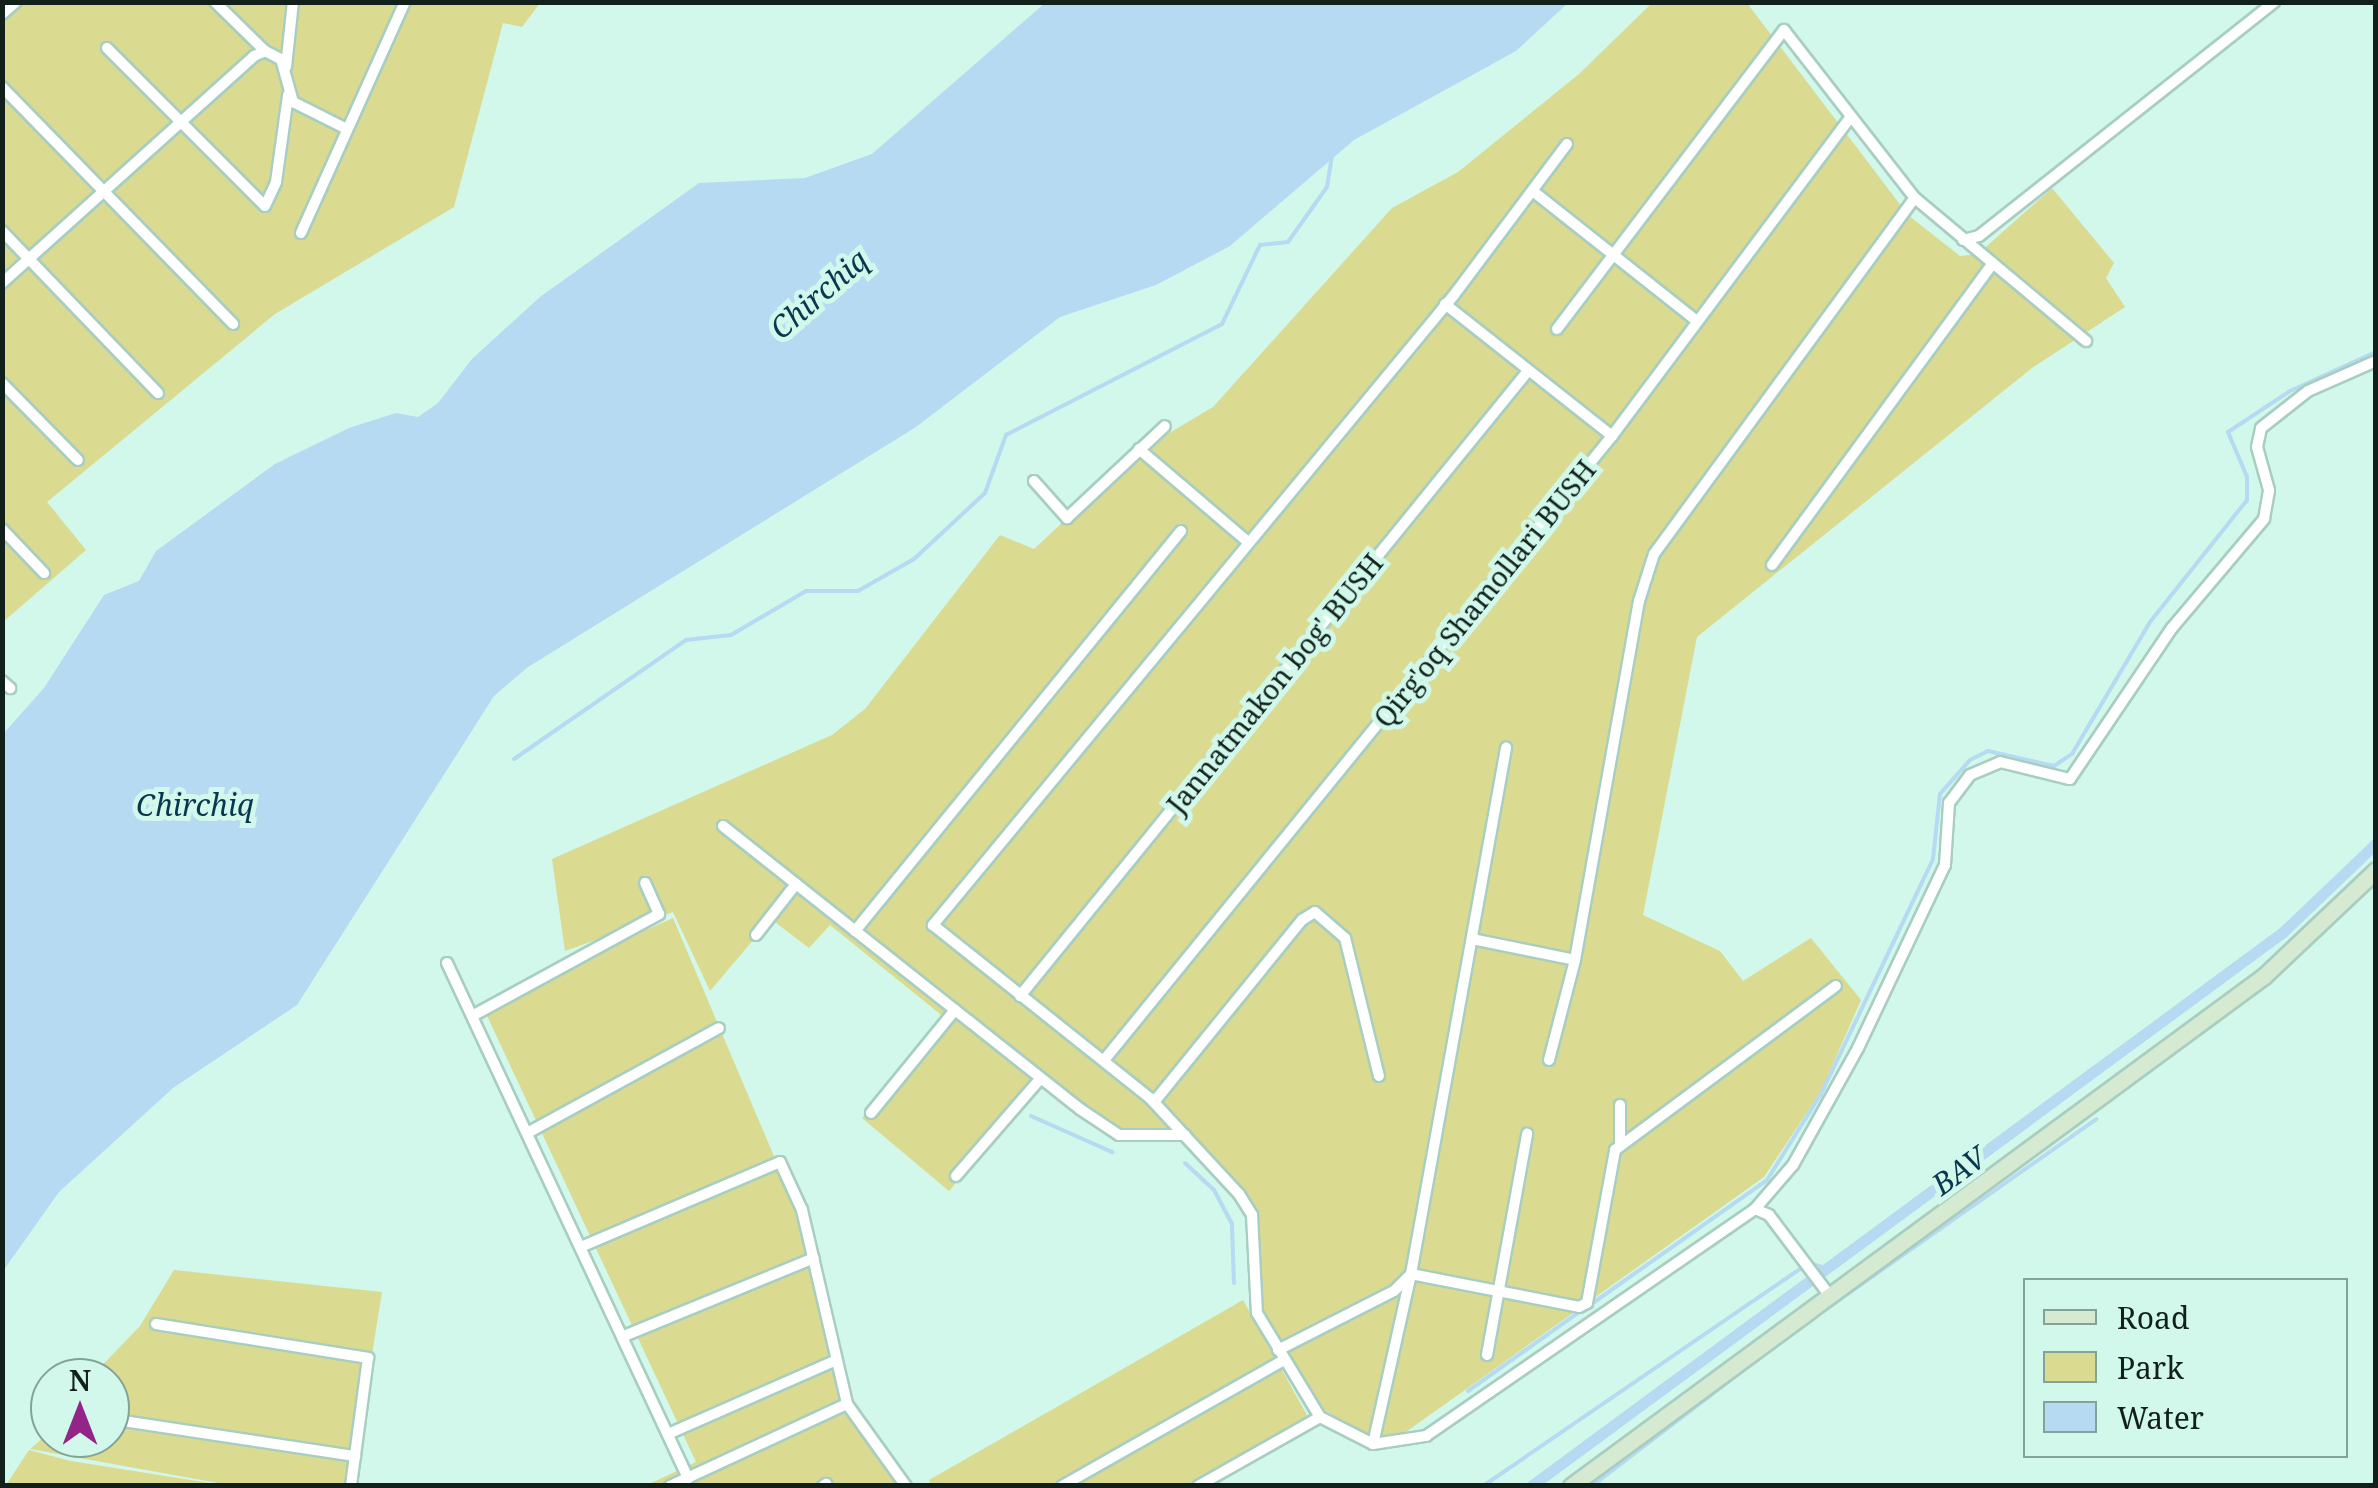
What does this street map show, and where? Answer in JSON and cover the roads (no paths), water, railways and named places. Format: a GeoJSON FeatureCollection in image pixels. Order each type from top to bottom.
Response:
{"type":"FeatureCollection","features":[{"type":"Feature","properties":{"kind":"street"},"geometry":{"type":"LineString","coordinates":[[2,14],[16,2]]}},
{"type":"Feature","properties":{"kind":"street"},"geometry":{"type":"LineString","coordinates":[[216,2],[286,68]]}},
{"type":"Feature","properties":{"kind":"street"},"geometry":{"type":"LineString","coordinates":[[108,48],[265,206],[276,182],[288,94],[286,68],[293,2]]}},
{"type":"Feature","properties":{"kind":"street"},"geometry":{"type":"LineString","coordinates":[[301,233],[405,2]]}},
{"type":"Feature","properties":{"kind":"street"},"geometry":{"type":"LineString","coordinates":[[1963,240],[1979,236],[2274,2]]}},
{"type":"Feature","properties":{"kind":"street"},"geometry":{"type":"LineString","coordinates":[[1557,329],[1616,257],[1784,30],[1915,198],[1990,267],[2086,341]]}},
{"type":"Feature","properties":{"kind":"street"},"geometry":{"type":"LineString","coordinates":[[2,283],[179,121],[265,52]]}},
{"type":"Feature","properties":{"kind":"street"},"geometry":{"type":"LineString","coordinates":[[2,86],[233,324]]}},
{"type":"Feature","properties":{"kind":"street"},"geometry":{"type":"LineString","coordinates":[[288,94],[346,130]]}},
{"type":"Feature","properties":{"kind":"street","name":"Qirg'oq Shamollari BUSH"},"geometry":{"type":"LineString","coordinates":[[1104,1060],[1612,436],[1850,116]]}},
{"type":"Feature","properties":{"kind":"street"},"geometry":{"type":"LineString","coordinates":[[1568,144],[1444,304],[933,925],[1104,1060],[1154,1102],[1185,1135],[1252,1215],[1254,1303],[1281,1355],[1320,1416],[1373,1444],[1426,1436],[1755,1209],[1793,1164],[1858,1048],[1944,866],[1949,804],[1970,776],[2000,762],[2070,779],[2172,628],[2264,519],[2270,490],[2257,447],[2261,428],[2308,391],[2376,361]]}},
{"type":"Feature","properties":{"kind":"street"},"geometry":{"type":"LineString","coordinates":[[1534,192],[1697,321]]}},
{"type":"Feature","properties":{"kind":"street"},"geometry":{"type":"LineString","coordinates":[[1548,1060],[1575,960],[1639,601],[1654,554],[1915,198]]}},
{"type":"Feature","properties":{"kind":"street"},"geometry":{"type":"LineString","coordinates":[[2,231],[158,393]]}},
{"type":"Feature","properties":{"kind":"street"},"geometry":{"type":"LineString","coordinates":[[1772,565],[1990,267]]}},
{"type":"Feature","properties":{"kind":"street"},"geometry":{"type":"LineString","coordinates":[[1444,304],[1612,436]]}},
{"type":"Feature","properties":{"kind":"street","name":"Jannatmakon bog' BUSH"},"geometry":{"type":"LineString","coordinates":[[1020,996],[1528,371]]}},
{"type":"Feature","properties":{"kind":"street"},"geometry":{"type":"LineString","coordinates":[[2,383],[78,460]]}},
{"type":"Feature","properties":{"kind":"street"},"geometry":{"type":"LineString","coordinates":[[1034,481],[1066,518],[1166,426]]}},
{"type":"Feature","properties":{"kind":"street"},"geometry":{"type":"LineString","coordinates":[[1139,449],[1248,542]]}},
{"type":"Feature","properties":{"kind":"street"},"geometry":{"type":"LineString","coordinates":[[2,530],[44,572]]}},
{"type":"Feature","properties":{"kind":"street"},"geometry":{"type":"LineString","coordinates":[[854,931],[1181,531]]}},
{"type":"Feature","properties":{"kind":"street"},"geometry":{"type":"LineString","coordinates":[[1373,1444],[1411,1274],[1506,748]]}},
{"type":"Feature","properties":{"kind":"street"},"geometry":{"type":"LineString","coordinates":[[723,826],[1040,1079],[1119,1135],[1185,1135]]}},
{"type":"Feature","properties":{"kind":"street"},"geometry":{"type":"LineString","coordinates":[[1571,1486],[1826,1291],[2264,976],[2376,870]]}},
{"type":"Feature","properties":{"kind":"street"},"geometry":{"type":"LineString","coordinates":[[474,1014],[659,914],[645,884]]}},
{"type":"Feature","properties":{"kind":"street"},"geometry":{"type":"LineString","coordinates":[[756,935],[796,884]]}},
{"type":"Feature","properties":{"kind":"street"},"geometry":{"type":"LineString","coordinates":[[1154,1102],[1302,920],[1315,912],[1345,938],[1379,1076]]}},
{"type":"Feature","properties":{"kind":"street"},"geometry":{"type":"LineString","coordinates":[[1472,939],[1575,960]]}},
{"type":"Feature","properties":{"kind":"street"},"geometry":{"type":"LineString","coordinates":[[447,963],[531,1131],[688,1478]]}},
{"type":"Feature","properties":{"kind":"street"},"geometry":{"type":"LineString","coordinates":[[1597,1318],[1587,1303],[1610,1156],[1620,1144],[1836,986]]}},
{"type":"Feature","properties":{"kind":"street"},"geometry":{"type":"LineString","coordinates":[[871,1113],[954,1010]]}},
{"type":"Feature","properties":{"kind":"street"},"geometry":{"type":"LineString","coordinates":[[531,1131],[719,1028]]}},
{"type":"Feature","properties":{"kind":"street"},"geometry":{"type":"LineString","coordinates":[[956,1176],[1040,1079]]}},
{"type":"Feature","properties":{"kind":"street"},"geometry":{"type":"LineString","coordinates":[[1620,1105],[1620,1144]]}},
{"type":"Feature","properties":{"kind":"street"},"geometry":{"type":"LineString","coordinates":[[1487,1355],[1527,1134]]}},
{"type":"Feature","properties":{"kind":"street"},"geometry":{"type":"LineString","coordinates":[[583,1246],[780,1162],[802,1210],[847,1404],[906,1486]]}},
{"type":"Feature","properties":{"kind":"street"},"geometry":{"type":"LineString","coordinates":[[1755,1209],[1769,1216],[1826,1291]]}},
{"type":"Feature","properties":{"kind":"street"},"geometry":{"type":"LineString","coordinates":[[624,1336],[814,1258]]}},
{"type":"Feature","properties":{"kind":"street"},"geometry":{"type":"LineString","coordinates":[[1411,1274],[1579,1307],[1587,1303]]}},
{"type":"Feature","properties":{"kind":"street"},"geometry":{"type":"LineString","coordinates":[[1062,1486],[1394,1291],[1411,1274]]}},
{"type":"Feature","properties":{"kind":"street"},"geometry":{"type":"LineString","coordinates":[[156,1324],[368,1358],[351,1486]]}},
{"type":"Feature","properties":{"kind":"street"},"geometry":{"type":"LineString","coordinates":[[668,1434],[834,1361]]}},
{"type":"Feature","properties":{"kind":"street"},"geometry":{"type":"LineString","coordinates":[[670,1486],[847,1404]]}},
{"type":"Feature","properties":{"kind":"street"},"geometry":{"type":"LineString","coordinates":[[1198,1486],[1320,1416]]}},
{"type":"Feature","properties":{"kind":"street"},"geometry":{"type":"LineString","coordinates":[[130,1422],[355,1456]]}},
{"type":"Feature","properties":{"kind":"water","name":"Chirchiq"},"geometry":{"type":"Polygon","coordinates":[[[1045,3],[1568,3],[1516,51],[1354,140],[1230,246],[1156,285],[1060,317],[916,427],[528,667],[494,696],[297,1005],[173,1088],[59,1192],[3,1271],[3,734],[44,688],[104,595],[139,581],[156,551],[275,464],[349,428],[396,413],[418,417],[438,403],[472,359],[540,297],[699,183],[805,178],[872,154],[1045,3]]]}},
{"type":"Feature","properties":{"kind":"waterway"},"geometry":{"type":"LineString","coordinates":[[514,759],[686,640],[731,635],[806,591],[858,591],[914,559],[985,493],[1006,435],[1222,324],[1260,245],[1288,242],[1327,187],[1332,155]]}},
{"type":"Feature","properties":{"kind":"waterway"},"geometry":{"type":"LineString","coordinates":[[1590,1305],[1767,1180],[1821,1094],[1933,859],[1940,794],[1970,760],[1988,751],[2054,766],[2072,754],[2150,622],[2247,500],[2247,477],[2228,432],[2290,391],[2376,352]]}},
{"type":"Feature","properties":{"kind":"waterway","name":"BAV"},"geometry":{"type":"LineString","coordinates":[[1531,1486],[2283,932],[2376,843]]}},
{"type":"Feature","properties":{"kind":"waterway"},"geometry":{"type":"LineString","coordinates":[[1031,1116],[1112,1152]]}},
{"type":"Feature","properties":{"kind":"waterway"},"geometry":{"type":"LineString","coordinates":[[1592,1486],[1792,1333],[2096,1119]]}},
{"type":"Feature","properties":{"kind":"waterway"},"geometry":{"type":"LineString","coordinates":[[1185,1163],[1214,1190],[1232,1224],[1234,1283]]}},
{"type":"Feature","properties":{"kind":"waterway"},"geometry":{"type":"LineString","coordinates":[[1483,1486],[1809,1263],[1825,1268]]}},
{"type":"Feature","properties":{"kind":"waterway"},"geometry":{"type":"LineString","coordinates":[[1468,1391],[1582,1310]]}},
{"type":"Feature","properties":{"kind":"waterway"},"geometry":{"type":"LineString","coordinates":[[2371,1486],[2376,1481]]}}]}
